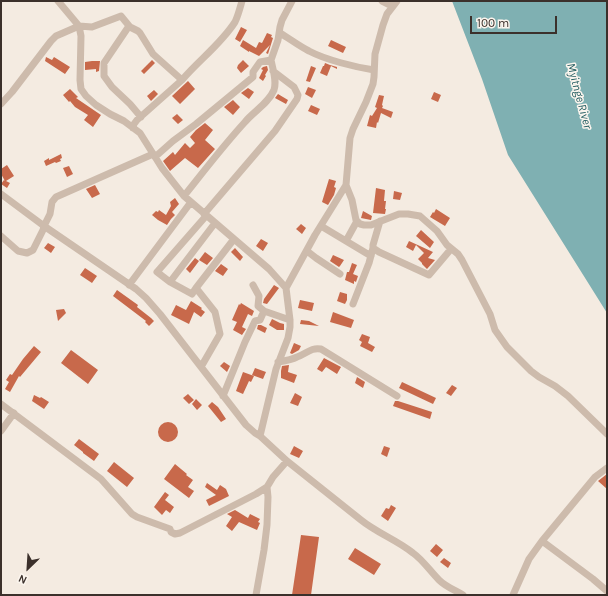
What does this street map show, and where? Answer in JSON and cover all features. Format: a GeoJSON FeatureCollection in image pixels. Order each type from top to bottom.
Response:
{"type":"FeatureCollection","features":[{"type":"Feature","properties":{"kind":"street"},"geometry":{"type":"LineString","coordinates":[[58,1],[79,26],[81,36],[80,80],[81,89],[86,96],[96,105],[124,121],[140,133],[162,168],[184,196],[269,269],[286,288],[290,320],[288,338],[273,378],[260,436]]}},
{"type":"Feature","properties":{"kind":"street"},"geometry":{"type":"LineString","coordinates":[[133,128],[134,124],[182,80],[211,50],[236,21],[242,1]]}},
{"type":"Feature","properties":{"kind":"street"},"geometry":{"type":"LineString","coordinates":[[184,196],[246,121],[266,102],[273,92],[275,85],[271,60],[284,16],[292,1]]}},
{"type":"Feature","properties":{"kind":"street"},"geometry":{"type":"LineString","coordinates":[[286,288],[346,185],[350,138],[373,84],[375,54],[379,35],[387,14],[395,4],[382,1]]}},
{"type":"Feature","properties":{"kind":"street"},"geometry":{"type":"LineString","coordinates":[[1,104],[56,36],[79,26],[92,27],[121,16],[129,26],[140,33],[153,54],[182,80]]}},
{"type":"Feature","properties":{"kind":"street"},"geometry":{"type":"LineString","coordinates":[[129,26],[104,63],[104,76],[112,87],[141,117]]}},
{"type":"Feature","properties":{"kind":"street"},"geometry":{"type":"LineString","coordinates":[[280,33],[325,58],[374,70]]}},
{"type":"Feature","properties":{"kind":"street"},"geometry":{"type":"LineString","coordinates":[[1,236],[18,251],[27,253],[33,250],[50,214],[52,202],[56,197],[154,155],[196,124],[253,77],[253,72],[260,62],[271,60]]}},
{"type":"Feature","properties":{"kind":"street"},"geometry":{"type":"LineString","coordinates":[[234,239],[192,294],[170,282],[157,272],[274,131],[297,99],[298,95],[294,87],[273,71]]}},
{"type":"Feature","properties":{"kind":"street"},"geometry":{"type":"LineString","coordinates":[[346,185],[352,200],[355,215],[360,224],[370,225],[399,214],[408,214],[420,216],[437,231],[447,245],[458,254],[462,260],[490,314],[495,330],[507,347],[531,371],[568,396],[607,434]]}},
{"type":"Feature","properties":{"kind":"street"},"geometry":{"type":"LineString","coordinates":[[1,194],[146,298],[246,425],[287,461],[368,525],[415,554],[440,581],[463,595]]}},
{"type":"Feature","properties":{"kind":"street"},"geometry":{"type":"LineString","coordinates":[[129,285],[191,202]]}},
{"type":"Feature","properties":{"kind":"street"},"geometry":{"type":"LineString","coordinates":[[346,241],[358,221]]}},
{"type":"Feature","properties":{"kind":"street"},"geometry":{"type":"LineString","coordinates":[[352,304],[367,269],[380,221]]}},
{"type":"Feature","properties":{"kind":"street"},"geometry":{"type":"LineString","coordinates":[[170,282],[215,224]]}},
{"type":"Feature","properties":{"kind":"street"},"geometry":{"type":"LineString","coordinates":[[321,226],[371,256]]}},
{"type":"Feature","properties":{"kind":"street"},"geometry":{"type":"LineString","coordinates":[[373,248],[429,275],[451,249]]}},
{"type":"Feature","properties":{"kind":"street"},"geometry":{"type":"LineString","coordinates":[[307,251],[340,274]]}},
{"type":"Feature","properties":{"kind":"street"},"geometry":{"type":"LineString","coordinates":[[253,285],[259,296],[258,306],[264,311],[290,320]]}},
{"type":"Feature","properties":{"kind":"street"},"geometry":{"type":"LineString","coordinates":[[196,288],[215,312],[220,334],[201,367]]}},
{"type":"Feature","properties":{"kind":"street"},"geometry":{"type":"LineString","coordinates":[[224,396],[255,320],[260,320],[264,311]]}},
{"type":"Feature","properties":{"kind":"street"},"geometry":{"type":"LineString","coordinates":[[278,362],[296,358],[312,349],[321,348],[397,396]]}},
{"type":"Feature","properties":{"kind":"street"},"geometry":{"type":"LineString","coordinates":[[1,404],[101,479],[132,514],[170,529],[171,532],[175,534],[180,533],[267,487],[273,477],[287,461]]}},
{"type":"Feature","properties":{"kind":"street"},"geometry":{"type":"LineString","coordinates":[[1,431],[14,414]]}},
{"type":"Feature","properties":{"kind":"street"},"geometry":{"type":"LineString","coordinates":[[512,595],[529,559],[542,541],[596,477],[607,468]]}},
{"type":"Feature","properties":{"kind":"street"},"geometry":{"type":"LineString","coordinates":[[256,595],[267,525],[267,487]]}},
{"type":"Feature","properties":{"kind":"street"},"geometry":{"type":"LineString","coordinates":[[542,541],[607,591]]}},
{"type":"Feature","properties":{"kind":"water","name":"Myitnge River"},"geometry":{"type":"Polygon","coordinates":[[[452,1],[607,1],[607,313],[508,155],[482,79],[452,1]]]}},
{"type":"Feature","properties":{"kind":"building"},"geometry":{"type":"Polygon","coordinates":[[[241,27],[247,30],[240,42],[235,39],[241,27]]]}},
{"type":"Feature","properties":{"kind":"building"},"geometry":{"type":"Polygon","coordinates":[[[267,33],[272,35],[271,37],[273,38],[268,54],[266,53],[270,45],[259,56],[240,46],[243,40],[256,48],[259,42],[262,43],[267,33]]]}},
{"type":"Feature","properties":{"kind":"building"},"geometry":{"type":"Polygon","coordinates":[[[331,40],[346,47],[343,53],[328,46],[331,40]]]}},
{"type":"Feature","properties":{"kind":"building"},"geometry":{"type":"Polygon","coordinates":[[[46,57],[52,60],[54,57],[70,67],[65,74],[45,61],[46,57]]]}},
{"type":"Feature","properties":{"kind":"building"},"geometry":{"type":"Polygon","coordinates":[[[152,60],[155,63],[144,74],[141,71],[152,60]]]}},
{"type":"Feature","properties":{"kind":"building"},"geometry":{"type":"Polygon","coordinates":[[[243,60],[249,66],[241,73],[237,68],[243,60]]]}},
{"type":"Feature","properties":{"kind":"building"},"geometry":{"type":"Polygon","coordinates":[[[100,61],[99,71],[96,72],[96,69],[85,70],[85,62],[100,61]]]}},
{"type":"Feature","properties":{"kind":"building"},"geometry":{"type":"Polygon","coordinates":[[[325,63],[337,67],[337,69],[331,66],[327,76],[320,73],[325,63]]]}},
{"type":"Feature","properties":{"kind":"building"},"geometry":{"type":"Polygon","coordinates":[[[267,66],[268,70],[263,81],[259,78],[263,70],[261,69],[267,66]]]}},
{"type":"Feature","properties":{"kind":"building"},"geometry":{"type":"Polygon","coordinates":[[[311,66],[316,68],[310,82],[306,81],[311,66]]]}},
{"type":"Feature","properties":{"kind":"building"},"geometry":{"type":"Polygon","coordinates":[[[188,81],[195,89],[180,104],[172,96],[188,81]]]}},
{"type":"Feature","properties":{"kind":"building"},"geometry":{"type":"Polygon","coordinates":[[[308,87],[316,90],[312,98],[305,94],[308,87]]]}},
{"type":"Feature","properties":{"kind":"building"},"geometry":{"type":"Polygon","coordinates":[[[248,88],[254,92],[249,99],[241,93],[248,88]]]}},
{"type":"Feature","properties":{"kind":"building"},"geometry":{"type":"Polygon","coordinates":[[[70,89],[78,97],[76,98],[101,115],[93,127],[84,120],[88,115],[75,107],[63,95],[70,89]]]}},
{"type":"Feature","properties":{"kind":"building"},"geometry":{"type":"Polygon","coordinates":[[[154,90],[158,94],[151,101],[147,96],[154,90]]]}},
{"type":"Feature","properties":{"kind":"building"},"geometry":{"type":"Polygon","coordinates":[[[434,92],[441,95],[438,102],[431,99],[434,92]]]}},
{"type":"Feature","properties":{"kind":"building"},"geometry":{"type":"Polygon","coordinates":[[[278,94],[288,100],[286,104],[275,98],[278,94]]]}},
{"type":"Feature","properties":{"kind":"building"},"geometry":{"type":"Polygon","coordinates":[[[379,95],[384,96],[382,108],[393,112],[391,118],[381,113],[376,128],[367,126],[370,115],[372,116],[377,108],[375,107],[379,95]]]}},
{"type":"Feature","properties":{"kind":"building"},"geometry":{"type":"Polygon","coordinates":[[[233,100],[240,107],[233,115],[224,107],[233,100]]]}},
{"type":"Feature","properties":{"kind":"building"},"geometry":{"type":"Polygon","coordinates":[[[311,105],[320,109],[317,115],[308,111],[311,105]]]}},
{"type":"Feature","properties":{"kind":"building"},"geometry":{"type":"Polygon","coordinates":[[[177,114],[183,120],[178,124],[172,118],[177,114]]]}},
{"type":"Feature","properties":{"kind":"building"},"geometry":{"type":"Polygon","coordinates":[[[205,123],[213,130],[205,140],[215,149],[198,168],[185,158],[170,171],[163,161],[173,152],[175,155],[185,143],[190,148],[195,143],[190,137],[205,123]]]}},
{"type":"Feature","properties":{"kind":"building"},"geometry":{"type":"Polygon","coordinates":[[[61,154],[61,161],[46,166],[44,161],[61,154]]]}},
{"type":"Feature","properties":{"kind":"building"},"geometry":{"type":"Polygon","coordinates":[[[7,165],[14,176],[6,181],[10,183],[7,188],[1,184],[4,180],[5,181],[1,174],[1,169],[7,165]]]}},
{"type":"Feature","properties":{"kind":"building"},"geometry":{"type":"Polygon","coordinates":[[[69,166],[73,174],[67,177],[63,168],[69,166]]]}},
{"type":"Feature","properties":{"kind":"building"},"geometry":{"type":"Polygon","coordinates":[[[329,179],[336,181],[334,187],[336,188],[328,205],[322,202],[329,179]]]}},
{"type":"Feature","properties":{"kind":"building"},"geometry":{"type":"Polygon","coordinates":[[[95,185],[100,194],[92,198],[86,189],[95,185]]]}},
{"type":"Feature","properties":{"kind":"building"},"geometry":{"type":"Polygon","coordinates":[[[376,188],[385,190],[385,214],[373,213],[376,188]]]}},
{"type":"Feature","properties":{"kind":"building"},"geometry":{"type":"Polygon","coordinates":[[[394,191],[402,193],[400,200],[393,199],[394,191]]]}},
{"type":"Feature","properties":{"kind":"building"},"geometry":{"type":"Polygon","coordinates":[[[175,198],[179,204],[172,212],[175,215],[167,225],[152,215],[159,210],[166,215],[171,206],[170,202],[175,198]]]}},
{"type":"Feature","properties":{"kind":"building"},"geometry":{"type":"Polygon","coordinates":[[[436,209],[450,218],[445,226],[430,217],[436,209]]]}},
{"type":"Feature","properties":{"kind":"building"},"geometry":{"type":"Polygon","coordinates":[[[363,211],[372,216],[371,220],[361,218],[363,211]]]}},
{"type":"Feature","properties":{"kind":"building"},"geometry":{"type":"Polygon","coordinates":[[[301,224],[306,228],[302,234],[296,229],[301,224]]]}},
{"type":"Feature","properties":{"kind":"building"},"geometry":{"type":"Polygon","coordinates":[[[421,230],[434,242],[430,248],[416,236],[421,230]]]}},
{"type":"Feature","properties":{"kind":"building"},"geometry":{"type":"Polygon","coordinates":[[[261,239],[268,243],[263,251],[256,246],[261,239]]]}},
{"type":"Feature","properties":{"kind":"building"},"geometry":{"type":"Polygon","coordinates":[[[409,241],[433,252],[428,258],[435,260],[427,269],[418,259],[424,253],[416,245],[413,251],[406,247],[409,241]]]}},
{"type":"Feature","properties":{"kind":"building"},"geometry":{"type":"Polygon","coordinates":[[[48,243],[55,247],[51,253],[44,248],[48,243]]]}},
{"type":"Feature","properties":{"kind":"building"},"geometry":{"type":"Polygon","coordinates":[[[235,248],[243,257],[240,261],[231,252],[235,248]]]}},
{"type":"Feature","properties":{"kind":"building"},"geometry":{"type":"Polygon","coordinates":[[[205,252],[213,258],[207,265],[199,260],[205,252]]]}},
{"type":"Feature","properties":{"kind":"building"},"geometry":{"type":"Polygon","coordinates":[[[333,255],[344,260],[339,267],[330,261],[333,255]]]}},
{"type":"Feature","properties":{"kind":"building"},"geometry":{"type":"Polygon","coordinates":[[[195,258],[199,261],[190,273],[186,269],[195,258]]]}},
{"type":"Feature","properties":{"kind":"building"},"geometry":{"type":"Polygon","coordinates":[[[352,263],[357,265],[353,274],[358,276],[356,282],[354,281],[354,284],[345,280],[352,263]]]}},
{"type":"Feature","properties":{"kind":"building"},"geometry":{"type":"Polygon","coordinates":[[[221,264],[228,269],[223,276],[215,271],[221,264]]]}},
{"type":"Feature","properties":{"kind":"building"},"geometry":{"type":"Polygon","coordinates":[[[85,268],[97,276],[92,283],[80,275],[85,268]]]}},
{"type":"Feature","properties":{"kind":"building"},"geometry":{"type":"Polygon","coordinates":[[[274,285],[279,288],[267,304],[263,303],[264,299],[274,285]]]}},
{"type":"Feature","properties":{"kind":"building"},"geometry":{"type":"Polygon","coordinates":[[[117,290],[138,305],[137,307],[154,321],[149,326],[145,322],[146,321],[113,296],[117,290]]]}},
{"type":"Feature","properties":{"kind":"building"},"geometry":{"type":"Polygon","coordinates":[[[340,292],[347,294],[345,304],[337,301],[340,292]]]}},
{"type":"Feature","properties":{"kind":"building"},"geometry":{"type":"Polygon","coordinates":[[[300,300],[314,303],[312,311],[298,308],[300,300]]]}},
{"type":"Feature","properties":{"kind":"building"},"geometry":{"type":"Polygon","coordinates":[[[191,301],[202,308],[201,309],[205,312],[201,317],[194,312],[189,324],[171,315],[176,305],[186,310],[191,301]]]}},
{"type":"Feature","properties":{"kind":"building"},"geometry":{"type":"Polygon","coordinates":[[[241,303],[254,311],[252,316],[248,314],[242,327],[246,329],[242,335],[233,330],[237,322],[232,320],[239,304],[240,305],[241,303]]]}},
{"type":"Feature","properties":{"kind":"building"},"geometry":{"type":"Polygon","coordinates":[[[64,309],[66,313],[58,321],[56,310],[64,309]]]}},
{"type":"Feature","properties":{"kind":"building"},"geometry":{"type":"Polygon","coordinates":[[[333,312],[354,320],[351,328],[330,322],[333,312]]]}},
{"type":"Feature","properties":{"kind":"building"},"geometry":{"type":"Polygon","coordinates":[[[272,319],[284,324],[284,330],[277,330],[269,325],[272,319]]]}},
{"type":"Feature","properties":{"kind":"building"},"geometry":{"type":"Polygon","coordinates":[[[301,320],[309,321],[319,326],[300,324],[301,320]]]}},
{"type":"Feature","properties":{"kind":"building"},"geometry":{"type":"Polygon","coordinates":[[[258,325],[267,328],[265,333],[257,329],[258,325]]]}},
{"type":"Feature","properties":{"kind":"building"},"geometry":{"type":"Polygon","coordinates":[[[362,334],[370,337],[368,343],[375,347],[372,352],[360,346],[362,342],[359,340],[362,334]]]}},
{"type":"Feature","properties":{"kind":"building"},"geometry":{"type":"Polygon","coordinates":[[[294,343],[301,346],[299,350],[292,354],[290,353],[294,343]]]}},
{"type":"Feature","properties":{"kind":"building"},"geometry":{"type":"Polygon","coordinates":[[[34,346],[41,352],[20,377],[19,376],[10,392],[5,389],[9,382],[6,380],[10,374],[12,375],[34,346]]]}},
{"type":"Feature","properties":{"kind":"building"},"geometry":{"type":"Polygon","coordinates":[[[71,350],[98,370],[88,384],[61,363],[71,350]]]}},
{"type":"Feature","properties":{"kind":"building"},"geometry":{"type":"Polygon","coordinates":[[[324,358],[341,367],[337,374],[326,367],[322,372],[317,369],[324,358]]]}},
{"type":"Feature","properties":{"kind":"building"},"geometry":{"type":"Polygon","coordinates":[[[224,362],[230,366],[227,372],[220,366],[224,362]]]}},
{"type":"Feature","properties":{"kind":"building"},"geometry":{"type":"Polygon","coordinates":[[[289,365],[288,372],[297,375],[294,383],[281,378],[282,366],[289,365]]]}},
{"type":"Feature","properties":{"kind":"building"},"geometry":{"type":"Polygon","coordinates":[[[255,368],[266,372],[263,379],[252,375],[255,368]]]}},
{"type":"Feature","properties":{"kind":"building"},"geometry":{"type":"Polygon","coordinates":[[[243,372],[254,376],[251,382],[249,381],[243,394],[236,391],[243,372]]]}},
{"type":"Feature","properties":{"kind":"building"},"geometry":{"type":"Polygon","coordinates":[[[357,377],[365,382],[363,388],[355,383],[357,377]]]}},
{"type":"Feature","properties":{"kind":"building"},"geometry":{"type":"Polygon","coordinates":[[[402,382],[436,398],[433,404],[399,388],[402,382]]]}},
{"type":"Feature","properties":{"kind":"building"},"geometry":{"type":"Polygon","coordinates":[[[452,385],[457,388],[451,396],[446,393],[452,385]]]}},
{"type":"Feature","properties":{"kind":"building"},"geometry":{"type":"Polygon","coordinates":[[[295,393],[302,397],[298,406],[290,403],[295,393]]]}},
{"type":"Feature","properties":{"kind":"building"},"geometry":{"type":"Polygon","coordinates":[[[188,394],[194,400],[189,404],[183,398],[188,394]]]}},
{"type":"Feature","properties":{"kind":"building"},"geometry":{"type":"Polygon","coordinates":[[[34,395],[49,402],[44,409],[32,401],[34,395]]]}},
{"type":"Feature","properties":{"kind":"building"},"geometry":{"type":"Polygon","coordinates":[[[196,399],[202,405],[197,410],[192,404],[196,399]]]}},
{"type":"Feature","properties":{"kind":"building"},"geometry":{"type":"Polygon","coordinates":[[[395,401],[432,412],[430,419],[393,406],[395,401]]]}},
{"type":"Feature","properties":{"kind":"building"},"geometry":{"type":"Polygon","coordinates":[[[212,402],[218,407],[226,419],[221,422],[208,406],[212,402]]]}},
{"type":"Feature","properties":{"kind":"building"},"geometry":{"type":"Polygon","coordinates":[[[164,422],[172,422],[178,428],[178,436],[172,442],[164,442],[158,436],[158,428],[164,422]]]}},
{"type":"Feature","properties":{"kind":"building"},"geometry":{"type":"Polygon","coordinates":[[[79,439],[99,454],[94,461],[74,445],[79,439]]]}},
{"type":"Feature","properties":{"kind":"building"},"geometry":{"type":"Polygon","coordinates":[[[294,446],[303,451],[299,458],[290,454],[294,446]]]}},
{"type":"Feature","properties":{"kind":"building"},"geometry":{"type":"Polygon","coordinates":[[[384,446],[390,448],[387,457],[381,454],[384,446]]]}},
{"type":"Feature","properties":{"kind":"building"},"geometry":{"type":"Polygon","coordinates":[[[114,462],[134,478],[127,487],[107,471],[114,462]]]}},
{"type":"Feature","properties":{"kind":"building"},"geometry":{"type":"Polygon","coordinates":[[[175,464],[193,480],[188,487],[194,491],[189,498],[164,479],[175,464]]]}},
{"type":"Feature","properties":{"kind":"building"},"geometry":{"type":"Polygon","coordinates":[[[607,474],[607,489],[598,481],[607,474]]]}},
{"type":"Feature","properties":{"kind":"building"},"geometry":{"type":"Polygon","coordinates":[[[207,483],[217,490],[220,485],[226,489],[229,496],[209,506],[206,500],[216,495],[205,487],[207,483]]]}},
{"type":"Feature","properties":{"kind":"building"},"geometry":{"type":"Polygon","coordinates":[[[165,492],[169,495],[165,500],[174,507],[170,513],[166,510],[162,515],[154,507],[165,492]]]}},
{"type":"Feature","properties":{"kind":"building"},"geometry":{"type":"Polygon","coordinates":[[[391,505],[396,508],[388,521],[381,516],[386,508],[389,509],[391,505]]]}},
{"type":"Feature","properties":{"kind":"building"},"geometry":{"type":"Polygon","coordinates":[[[235,510],[248,518],[250,514],[260,519],[257,530],[239,522],[232,531],[226,526],[232,517],[227,514],[235,510]]]}},
{"type":"Feature","properties":{"kind":"building"},"geometry":{"type":"Polygon","coordinates":[[[301,535],[319,537],[311,595],[292,595],[301,535]]]}},
{"type":"Feature","properties":{"kind":"building"},"geometry":{"type":"Polygon","coordinates":[[[436,544],[443,550],[437,557],[430,551],[436,544]]]}},
{"type":"Feature","properties":{"kind":"building"},"geometry":{"type":"Polygon","coordinates":[[[355,548],[381,564],[374,575],[348,559],[355,548]]]}},
{"type":"Feature","properties":{"kind":"building"},"geometry":{"type":"Polygon","coordinates":[[[444,558],[451,563],[448,568],[440,562],[444,558]]]}}]}
